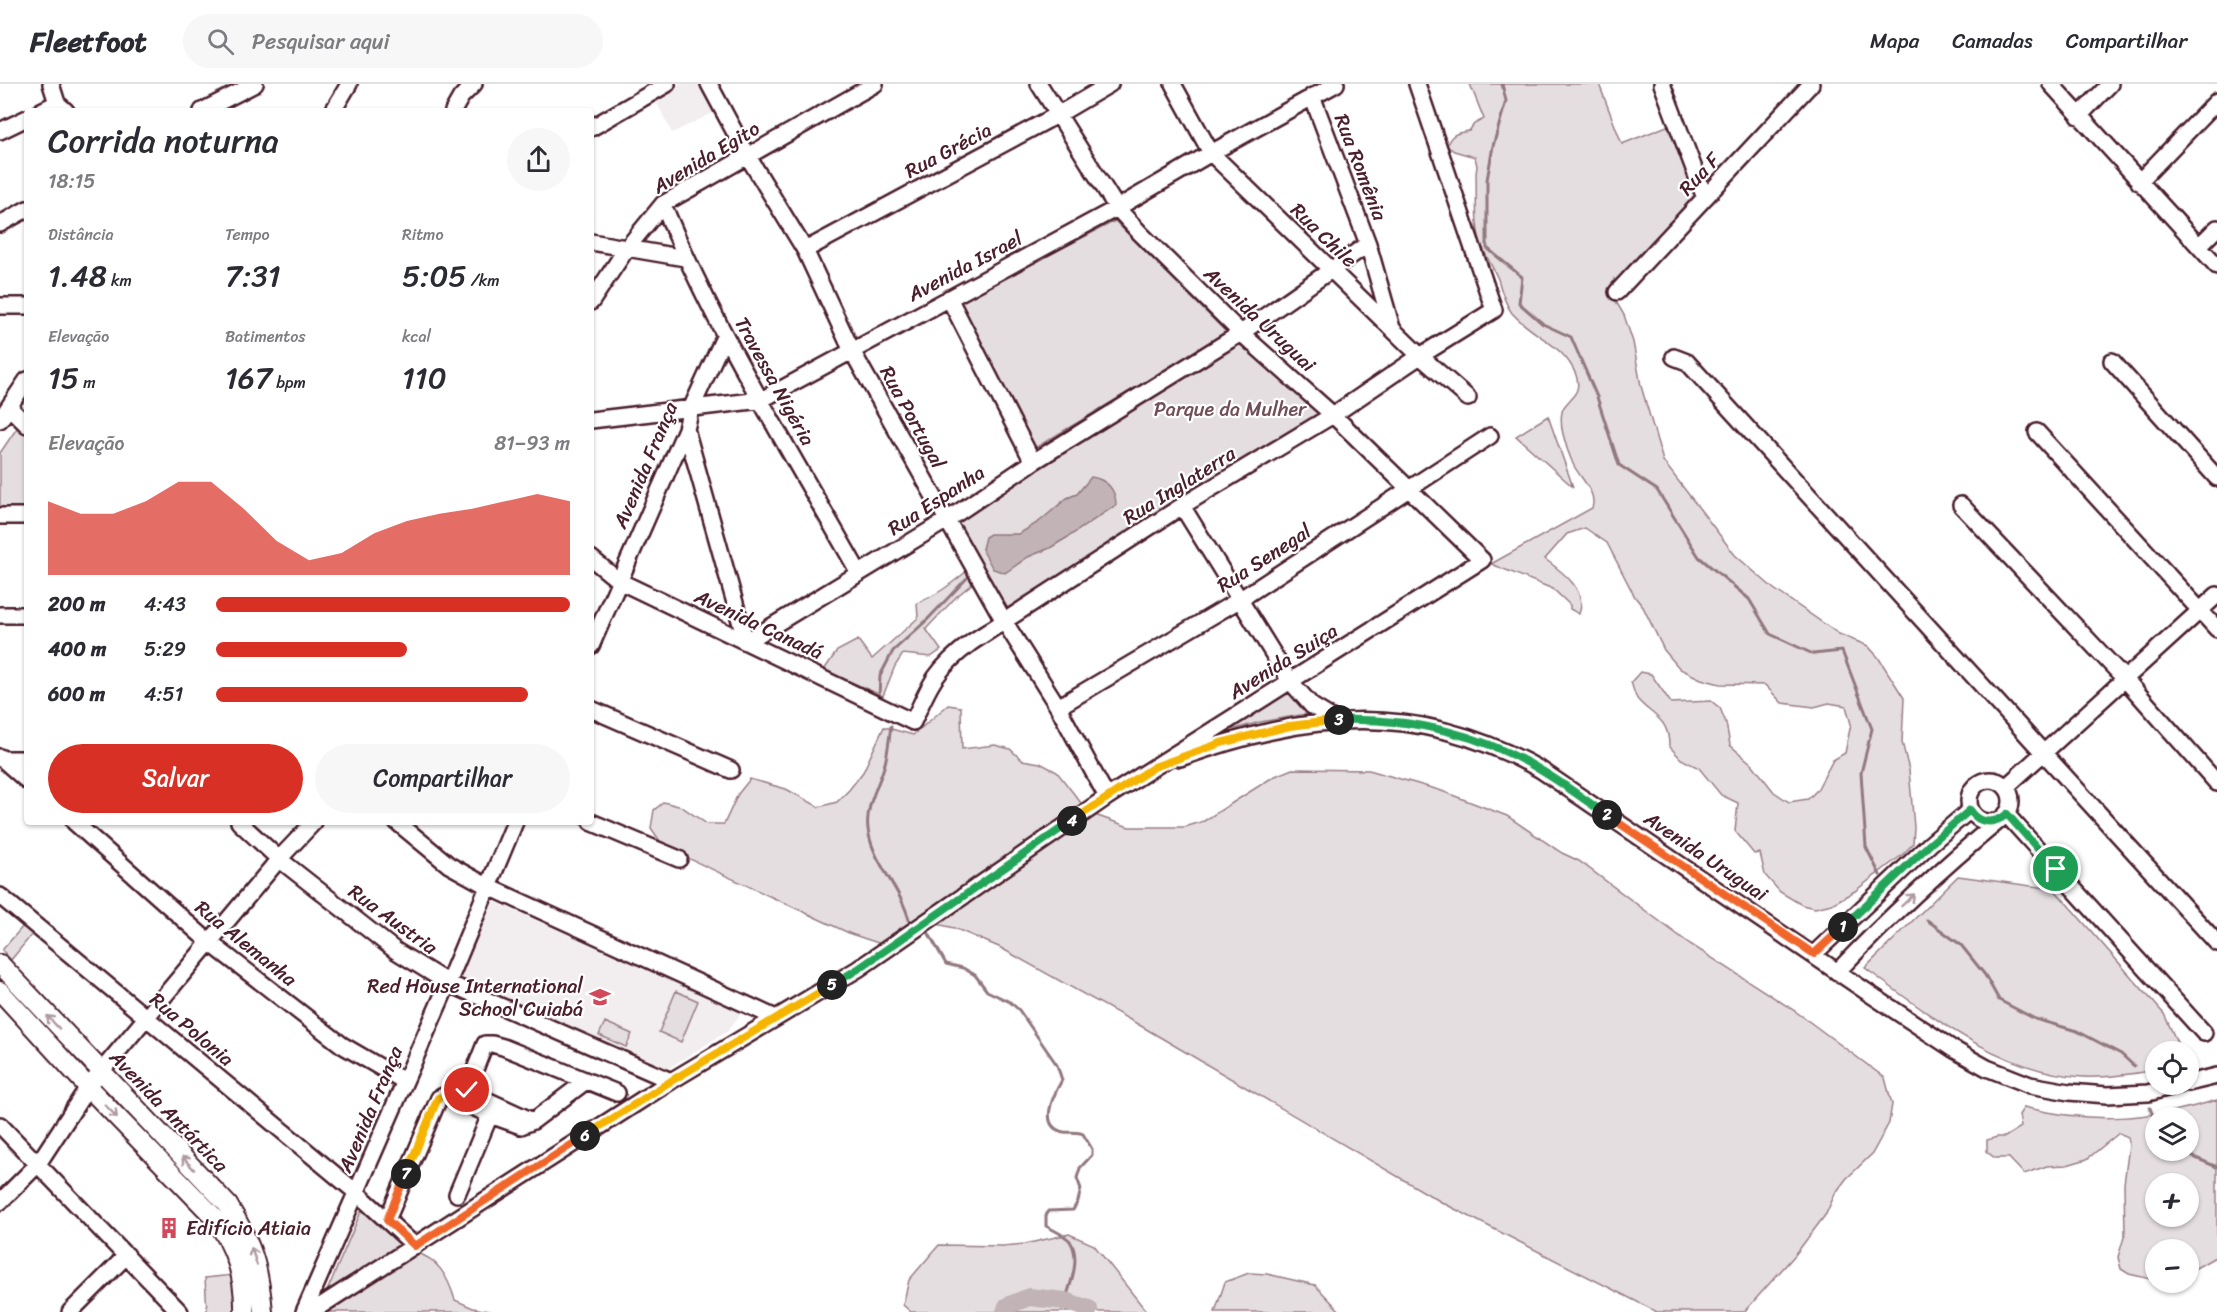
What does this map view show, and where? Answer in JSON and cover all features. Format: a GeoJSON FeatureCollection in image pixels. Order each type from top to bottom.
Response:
{"type":"FeatureCollection","features":[{"type":"Feature","properties":{"kind":"main road","name":"Avenida Antártica"},"geometry":{"type":"LineString","coordinates":[[0,964],[228,1206],[245,1233],[253,1252],[259,1272],[263,1312]]}},
{"type":"Feature","properties":{"kind":"main road"},"geometry":{"type":"LineString","coordinates":[[0,991],[88,1087],[214,1217],[228,1237],[237,1257],[244,1289],[244,1312]]}},
{"type":"Feature","properties":{"kind":"street"},"geometry":{"type":"LineString","coordinates":[[51,84],[62,107]]}},
{"type":"Feature","properties":{"kind":"street"},"geometry":{"type":"LineString","coordinates":[[208,108],[255,84]]}},
{"type":"Feature","properties":{"kind":"street"},"geometry":{"type":"LineString","coordinates":[[335,108],[349,84]]}},
{"type":"Feature","properties":{"kind":"street"},"geometry":{"type":"LineString","coordinates":[[455,108],[474,84]]}},
{"type":"Feature","properties":{"kind":"street"},"geometry":{"type":"LineString","coordinates":[[594,126],[667,84]]}},
{"type":"Feature","properties":{"kind":"street","name":"Rua Portugal"},"geometry":{"type":"LineString","coordinates":[[709,84],[747,155],[805,250],[852,351],[1004,621],[1058,707],[1107,797]]}},
{"type":"Feature","properties":{"kind":"street","name":"Avenida Egito"},"geometry":{"type":"LineString","coordinates":[[594,298],[627,248],[663,204],[875,84]]}},
{"type":"Feature","properties":{"kind":"street","name":"Avenida Uruguai"},"geometry":{"type":"LineString","coordinates":[[1039,84],[1117,208],[1140,233],[1241,333],[1333,415],[1482,560]]}},
{"type":"Feature","properties":{"kind":"street","name":"Rua Grécia"},"geometry":{"type":"LineString","coordinates":[[805,250],[1059,114],[1110,84]]}},
{"type":"Feature","properties":{"kind":"street","name":"Rua Chile"},"geometry":{"type":"LineString","coordinates":[[1173,84],[1210,153],[1420,356],[1468,398]]}},
{"type":"Feature","properties":{"kind":"street","name":"Avenida Israel"},"geometry":{"type":"LineString","coordinates":[[594,420],[761,399],[1117,208],[1210,153],[1336,84]]}},
{"type":"Feature","properties":{"kind":"street","name":"Rua Inglaterra"},"geometry":{"type":"LineString","coordinates":[[913,722],[933,678],[951,657],[1182,507],[1333,415],[1420,356],[1494,310],[1417,84]]}},
{"type":"Feature","properties":{"kind":"street"},"geometry":{"type":"LineString","coordinates":[[1662,84],[1706,198]]}},
{"type":"Feature","properties":{"kind":"street","name":"Rua F"},"geometry":{"type":"LineString","coordinates":[[1617,292],[1811,84]]}},
{"type":"Feature","properties":{"kind":"street"},"geometry":{"type":"LineString","coordinates":[[2051,84],[2217,266]]}},
{"type":"Feature","properties":{"kind":"street"},"geometry":{"type":"LineString","coordinates":[[2079,116],[2110,84]]}},
{"type":"Feature","properties":{"kind":"street","name":"Rua Romênia"},"geometry":{"type":"LineString","coordinates":[[1312,96],[1368,244],[1330,270]]}},
{"type":"Feature","properties":{"kind":"street"},"geometry":{"type":"LineString","coordinates":[[2139,182],[2217,101]]}},
{"type":"Feature","properties":{"kind":"street"},"geometry":{"type":"LineString","coordinates":[[0,131],[24,119]]}},
{"type":"Feature","properties":{"kind":"street","name":"Travessa Nigéria"},"geometry":{"type":"LineString","coordinates":[[663,204],[685,258],[725,334],[859,573]]}},
{"type":"Feature","properties":{"kind":"street"},"geometry":{"type":"LineString","coordinates":[[0,224],[24,211]]}},
{"type":"Feature","properties":{"kind":"street"},"geometry":{"type":"LineString","coordinates":[[2199,246],[2217,228]]}},
{"type":"Feature","properties":{"kind":"street"},"geometry":{"type":"LineString","coordinates":[[594,242],[685,258]]}},
{"type":"Feature","properties":{"kind":"street"},"geometry":{"type":"LineString","coordinates":[[1368,244],[1393,328]]}},
{"type":"Feature","properties":{"kind":"street","name":"Rua Espanha"},"geometry":{"type":"LineString","coordinates":[[746,642],[947,520],[1033,462],[1241,333],[1330,270]]}},
{"type":"Feature","properties":{"kind":"street"},"geometry":{"type":"LineString","coordinates":[[949,298],[1033,462]]}},
{"type":"Feature","properties":{"kind":"street"},"geometry":{"type":"LineString","coordinates":[[0,306],[24,306]]}},
{"type":"Feature","properties":{"kind":"street","name":"Avenida França"},"geometry":{"type":"LineString","coordinates":[[594,639],[725,334]]}},
{"type":"Feature","properties":{"kind":"street"},"geometry":{"type":"LineString","coordinates":[[1674,357],[1687,362],[2217,943]]}},
{"type":"Feature","properties":{"kind":"street"},"geometry":{"type":"LineString","coordinates":[[2112,361],[2217,478]]}},
{"type":"Feature","properties":{"kind":"street"},"geometry":{"type":"LineString","coordinates":[[0,420],[24,384]]}},
{"type":"Feature","properties":{"kind":"street"},"geometry":{"type":"LineString","coordinates":[[9,407],[24,422]]}},
{"type":"Feature","properties":{"kind":"street"},"geometry":{"type":"LineString","coordinates":[[686,429],[746,642]]}},
{"type":"Feature","properties":{"kind":"street"},"geometry":{"type":"LineString","coordinates":[[2037,432],[2217,629]]}},
{"type":"Feature","properties":{"kind":"street","name":"Rua Senegal"},"geometry":{"type":"LineString","coordinates":[[1058,707],[1239,600],[1490,436]]}},
{"type":"Feature","properties":{"kind":"street"},"geometry":{"type":"LineString","coordinates":[[1961,505],[2125,679],[2217,783]]}},
{"type":"Feature","properties":{"kind":"street"},"geometry":{"type":"LineString","coordinates":[[1182,507],[1290,681],[1312,706],[1335,720]]}},
{"type":"Feature","properties":{"kind":"street"},"geometry":{"type":"LineString","coordinates":[[0,516],[24,516]]}},
{"type":"Feature","properties":{"kind":"street","name":"Avenida Canadá"},"geometry":{"type":"LineString","coordinates":[[594,560],[619,581],[913,722]]}},
{"type":"Feature","properties":{"kind":"street","name":"Avenida Suiça"},"geometry":{"type":"LineString","coordinates":[[304,1311],[322,1305],[671,1081],[858,969],[1107,797],[1482,560]]}},
{"type":"Feature","properties":{"kind":"street"},"geometry":{"type":"LineString","coordinates":[[2006,787],[2217,595]]}},
{"type":"Feature","properties":{"kind":"street"},"geometry":{"type":"LineString","coordinates":[[0,615],[24,615]]}},
{"type":"Feature","properties":{"kind":"street"},"geometry":{"type":"LineString","coordinates":[[594,710],[731,770]]}},
{"type":"Feature","properties":{"kind":"street","name":"Avenida Uruguai"},"geometry":{"type":"LineString","coordinates":[[1154,767],[1221,743],[1290,726],[1335,720],[1380,720],[1425,726],[1466,736],[1504,751],[1558,781],[1814,954],[1837,972],[1953,1049],[1987,1068],[2030,1085],[2069,1092],[2107,1095],[2145,1093]]}},
{"type":"Feature","properties":{"kind":"street"},"geometry":{"type":"LineString","coordinates":[[0,757],[24,759]]}},
{"type":"Feature","properties":{"kind":"street"},"geometry":{"type":"LineString","coordinates":[[0,757],[24,778]]}},
{"type":"Feature","properties":{"kind":"street"},"geometry":{"type":"LineString","coordinates":[[1837,972],[1884,923],[1947,864],[2004,817],[2011,801],[2006,787],[1995,780],[1975,785],[1968,796],[1970,810],[1980,820],[1986,822],[2004,817]]}},
{"type":"Feature","properties":{"kind":"street"},"geometry":{"type":"LineString","coordinates":[[1814,954],[1930,844],[1970,810]]}},
{"type":"Feature","properties":{"kind":"street"},"geometry":{"type":"LineString","coordinates":[[2004,817],[2204,1033]]}},
{"type":"Feature","properties":{"kind":"street"},"geometry":{"type":"LineString","coordinates":[[594,823],[679,859]]}},
{"type":"Feature","properties":{"kind":"street","name":"Rua Alemanha"},"geometry":{"type":"LineString","coordinates":[[77,825],[209,942],[342,1045],[404,1081]]}},
{"type":"Feature","properties":{"kind":"street","name":"Rua Austria"},"geometry":{"type":"LineString","coordinates":[[242,825],[279,858],[396,951],[448,983],[671,1081]]}},
{"type":"Feature","properties":{"kind":"street"},"geometry":{"type":"LineString","coordinates":[[0,1202],[38,1164],[88,1087],[279,858],[311,825]]}},
{"type":"Feature","properties":{"kind":"street"},"geometry":{"type":"LineString","coordinates":[[401,825],[448,865],[487,886],[776,1018]]}},
{"type":"Feature","properties":{"kind":"street","name":"Avenida França"},"geometry":{"type":"LineString","coordinates":[[304,1311],[448,983],[514,825]]}},
{"type":"Feature","properties":{"kind":"street"},"geometry":{"type":"LineString","coordinates":[[1930,844],[1947,864]]}},
{"type":"Feature","properties":{"kind":"street","name":"Rua Polonia"},"geometry":{"type":"LineString","coordinates":[[0,896],[357,1193]]}},
{"type":"Feature","properties":{"kind":"street"},"geometry":{"type":"LineString","coordinates":[[1865,906],[1884,923]]}},
{"type":"Feature","properties":{"kind":"street"},"geometry":{"type":"LineString","coordinates":[[465,1096],[485,1044],[492,1044],[617,1093]]}},
{"type":"Feature","properties":{"kind":"street"},"geometry":{"type":"LineString","coordinates":[[2199,1080],[2217,1076]]}},
{"type":"Feature","properties":{"kind":"street"},"geometry":{"type":"LineString","coordinates":[[465,1096],[490,1115],[521,1126],[533,1121],[586,1081]]}},
{"type":"Feature","properties":{"kind":"street"},"geometry":{"type":"LineString","coordinates":[[387,1220],[438,1098],[446,1095],[465,1096],[533,1121]]}},
{"type":"Feature","properties":{"kind":"street"},"geometry":{"type":"LineString","coordinates":[[457,1194],[490,1115]]}},
{"type":"Feature","properties":{"kind":"street"},"geometry":{"type":"LineString","coordinates":[[0,1125],[180,1312]]}},
{"type":"Feature","properties":{"kind":"street"},"geometry":{"type":"LineString","coordinates":[[357,1193],[415,1246]]}},
{"type":"Feature","properties":{"kind":"street"},"geometry":{"type":"LineString","coordinates":[[70,1312],[127,1255]]}},
{"type":"Feature","properties":{"kind":"shaded area"},"geometry":{"type":"Polygon","coordinates":[[[680,84],[699,84],[713,113],[672,133],[654,97],[680,84]]]}},
{"type":"Feature","properties":{"kind":"shaded area"},"geometry":{"type":"Polygon","coordinates":[[[1091,477],[1109,486],[1116,499],[1116,505],[1068,537],[1028,557],[1005,573],[993,569],[982,549],[985,537],[990,534],[1019,534],[1040,521],[1067,498],[1077,494],[1091,477]]]}},
{"type":"Feature","properties":{"kind":"shaded area","name":"Red House International School Cuiabá"},"geometry":{"type":"Polygon","coordinates":[[[491,900],[741,1013],[728,1031],[664,1071],[457,981],[491,900]]]}},
{"type":"Feature","properties":{"kind":"green space"},"geometry":{"type":"Polygon","coordinates":[[[1470,84],[1599,84],[1622,144],[1672,124],[1698,196],[1617,284],[1614,279],[1611,293],[1624,315],[1633,342],[1641,386],[1663,461],[1735,555],[1774,589],[1839,634],[1868,646],[1878,657],[1904,698],[1902,742],[1909,770],[1914,827],[1913,844],[1855,891],[1832,904],[1815,908],[1802,905],[1780,892],[1765,875],[1760,853],[1754,854],[1735,831],[1738,803],[1721,795],[1699,768],[1681,759],[1669,746],[1666,729],[1659,719],[1638,700],[1631,682],[1640,672],[1651,674],[1671,703],[1711,701],[1720,708],[1726,723],[1730,745],[1753,765],[1774,792],[1789,802],[1808,799],[1817,790],[1833,760],[1845,753],[1851,724],[1846,706],[1829,703],[1814,707],[1782,703],[1765,685],[1720,684],[1701,679],[1680,669],[1664,650],[1607,543],[1585,528],[1567,534],[1545,559],[1565,575],[1576,589],[1581,605],[1579,614],[1570,609],[1570,605],[1553,589],[1491,564],[1592,508],[1593,502],[1590,491],[1572,460],[1562,428],[1561,416],[1564,407],[1577,390],[1576,375],[1571,364],[1556,348],[1512,313],[1479,239],[1475,157],[1454,151],[1447,146],[1452,137],[1469,131],[1474,124],[1484,119],[1470,84]]]}},
{"type":"Feature","properties":{"kind":"green space"},"geometry":{"type":"Polygon","coordinates":[[[1115,221],[1227,333],[1035,448],[960,301],[1115,221]]]}},
{"type":"Feature","properties":{"kind":"green space","name":"Parque da Mulher"},"geometry":{"type":"Polygon","coordinates":[[[1241,336],[1326,414],[1006,616],[953,520],[1241,336]]]}},
{"type":"Feature","properties":{"kind":"green space"},"geometry":{"type":"Polygon","coordinates":[[[1548,416],[1573,487],[1516,436],[1548,416]]]}},
{"type":"Feature","properties":{"kind":"green space"},"geometry":{"type":"Polygon","coordinates":[[[24,427],[24,512],[0,511],[0,453],[17,428],[24,427]]]}},
{"type":"Feature","properties":{"kind":"green space"},"geometry":{"type":"Polygon","coordinates":[[[967,571],[973,583],[956,597],[926,629],[941,650],[931,657],[903,654],[895,666],[883,696],[824,670],[837,651],[858,640],[872,659],[918,618],[917,603],[937,593],[967,571]]]}},
{"type":"Feature","properties":{"kind":"green space"},"geometry":{"type":"Polygon","coordinates":[[[1288,692],[1312,713],[1260,722],[1220,733],[1288,692]]]}},
{"type":"Feature","properties":{"kind":"green space"},"geometry":{"type":"Polygon","coordinates":[[[948,705],[961,707],[962,749],[995,745],[1010,749],[1022,760],[1040,763],[1057,772],[1081,803],[1095,815],[1129,827],[1185,827],[1204,821],[1273,777],[1292,769],[1369,770],[1439,790],[1507,816],[1562,853],[1579,861],[1690,944],[1795,1011],[1885,1078],[1892,1104],[1889,1123],[1872,1154],[1846,1179],[1835,1194],[1826,1214],[1795,1255],[1744,1312],[1657,1312],[1443,1203],[1141,1026],[999,947],[954,928],[937,924],[919,925],[890,947],[851,934],[664,847],[651,828],[654,810],[664,802],[682,807],[707,824],[724,824],[738,794],[750,779],[786,789],[819,807],[837,802],[863,772],[884,727],[913,735],[948,705]]]}},
{"type":"Feature","properties":{"kind":"green space"},"geometry":{"type":"Polygon","coordinates":[[[1958,876],[2054,889],[2164,1014],[2176,1041],[2145,1041],[2145,1071],[2092,1077],[2053,1073],[2023,1065],[1967,1038],[1940,1022],[1865,968],[1958,876]]]}},
{"type":"Feature","properties":{"kind":"green space"},"geometry":{"type":"Polygon","coordinates":[[[24,925],[34,932],[11,960],[3,949],[24,925]]]}},
{"type":"Feature","properties":{"kind":"green space"},"geometry":{"type":"Polygon","coordinates":[[[676,991],[698,1001],[681,1042],[659,1032],[676,991]]]}},
{"type":"Feature","properties":{"kind":"green space"},"geometry":{"type":"Polygon","coordinates":[[[605,1022],[632,1034],[626,1047],[599,1035],[605,1022]]]}},
{"type":"Feature","properties":{"kind":"green space"},"geometry":{"type":"Polygon","coordinates":[[[2217,1100],[2217,1256],[2199,1266],[2199,1239],[2145,1239],[2145,1278],[2129,1274],[2121,1269],[2118,1257],[2125,1234],[2124,1184],[2128,1137],[2119,1133],[2087,1159],[2067,1165],[2047,1166],[2024,1174],[2009,1158],[1995,1158],[1987,1152],[1987,1140],[2005,1137],[2021,1127],[2019,1115],[2024,1107],[2097,1118],[2144,1115],[2145,1161],[2199,1161],[2199,1107],[2192,1107],[2217,1100]]]}},
{"type":"Feature","properties":{"kind":"green space"},"geometry":{"type":"Polygon","coordinates":[[[363,1207],[407,1244],[324,1298],[363,1207]]]}},
{"type":"Feature","properties":{"kind":"green space"},"geometry":{"type":"Polygon","coordinates":[[[1069,1234],[1094,1245],[1147,1312],[911,1312],[903,1305],[909,1280],[939,1245],[1003,1246],[1025,1244],[1069,1234]]]}},
{"type":"Feature","properties":{"kind":"green space"},"geometry":{"type":"Polygon","coordinates":[[[414,1252],[436,1264],[445,1276],[455,1300],[473,1308],[494,1312],[319,1312],[414,1252]]]}},
{"type":"Feature","properties":{"kind":"green space"},"geometry":{"type":"Polygon","coordinates":[[[1249,1273],[1267,1274],[1315,1285],[1341,1312],[1215,1312],[1225,1282],[1249,1273]]]}},
{"type":"Feature","properties":{"kind":"green space"},"geometry":{"type":"Polygon","coordinates":[[[233,1275],[236,1312],[207,1312],[205,1278],[233,1275]]]}},
{"type":"Feature","properties":{"kind":"waterway"},"geometry":{"type":"LineString","coordinates":[[1502,84],[1506,101],[1493,146],[1487,180],[1487,248],[1522,277],[1519,303],[1543,324],[1571,337],[1597,397],[1619,465],[1657,490],[1699,557],[1749,599],[1770,634],[1813,654],[1842,651],[1872,729],[1861,773],[1866,847],[1880,875]]}},
{"type":"Feature","properties":{"kind":"waterway"},"geometry":{"type":"LineString","coordinates":[[879,696],[880,676],[893,651],[927,620],[967,578]]}},
{"type":"Feature","properties":{"kind":"waterway"},"geometry":{"type":"LineString","coordinates":[[891,726],[885,762],[868,813],[868,829],[875,853],[900,897],[909,920],[914,923]]}},
{"type":"Feature","properties":{"kind":"waterway"},"geometry":{"type":"LineString","coordinates":[[1927,920],[1961,945],[1985,975],[1999,1000],[2035,1019],[2077,1031],[2121,1054],[2134,1066]]}},
{"type":"Feature","properties":{"kind":"waterway"},"geometry":{"type":"LineString","coordinates":[[925,929],[946,964],[963,968],[975,975],[987,991],[1010,1002],[1019,1010],[1057,1065],[1062,1080],[1052,1101],[1049,1117],[1051,1124],[1064,1132],[1083,1134],[1092,1149],[1092,1155],[1080,1168],[1077,1178],[1081,1189],[1073,1210],[1048,1211],[1046,1216],[1046,1226],[1068,1239],[1075,1255],[1074,1271],[1065,1301]]}},
{"type":"Feature","properties":{"kind":"waterway"},"geometry":{"type":"LineString","coordinates":[[2199,1159],[2217,1167]]}},
{"type":"Feature","properties":{"kind":"waterway"},"geometry":{"type":"LineString","coordinates":[[1005,1312],[1007,1306],[1029,1297],[1065,1301],[1089,1309],[1088,1312]]}},
{"type":"Feature","properties":{"kind":"place","name":"Red House International School Cuiabá"},"geometry":{"type":"Point","coordinates":[600,997]}},
{"type":"Feature","properties":{"kind":"place","name":"Edifício Atiaia"},"geometry":{"type":"Point","coordinates":[169,1228]}},
{"type":"Feature","properties":{"kind":"route"},"geometry":{"type":"LineString","coordinates":[[467,1090],[462,1101],[446,1095],[438,1098],[387,1220],[415,1246],[671,1081],[858,969],[1154,767],[1221,743],[1290,726],[1335,720],[1403,722],[1446,730],[1504,751],[1558,781],[1814,954],[1930,844],[1970,810],[1980,820],[1986,822],[1994,822],[2007,814],[2056,869]]}}]}
